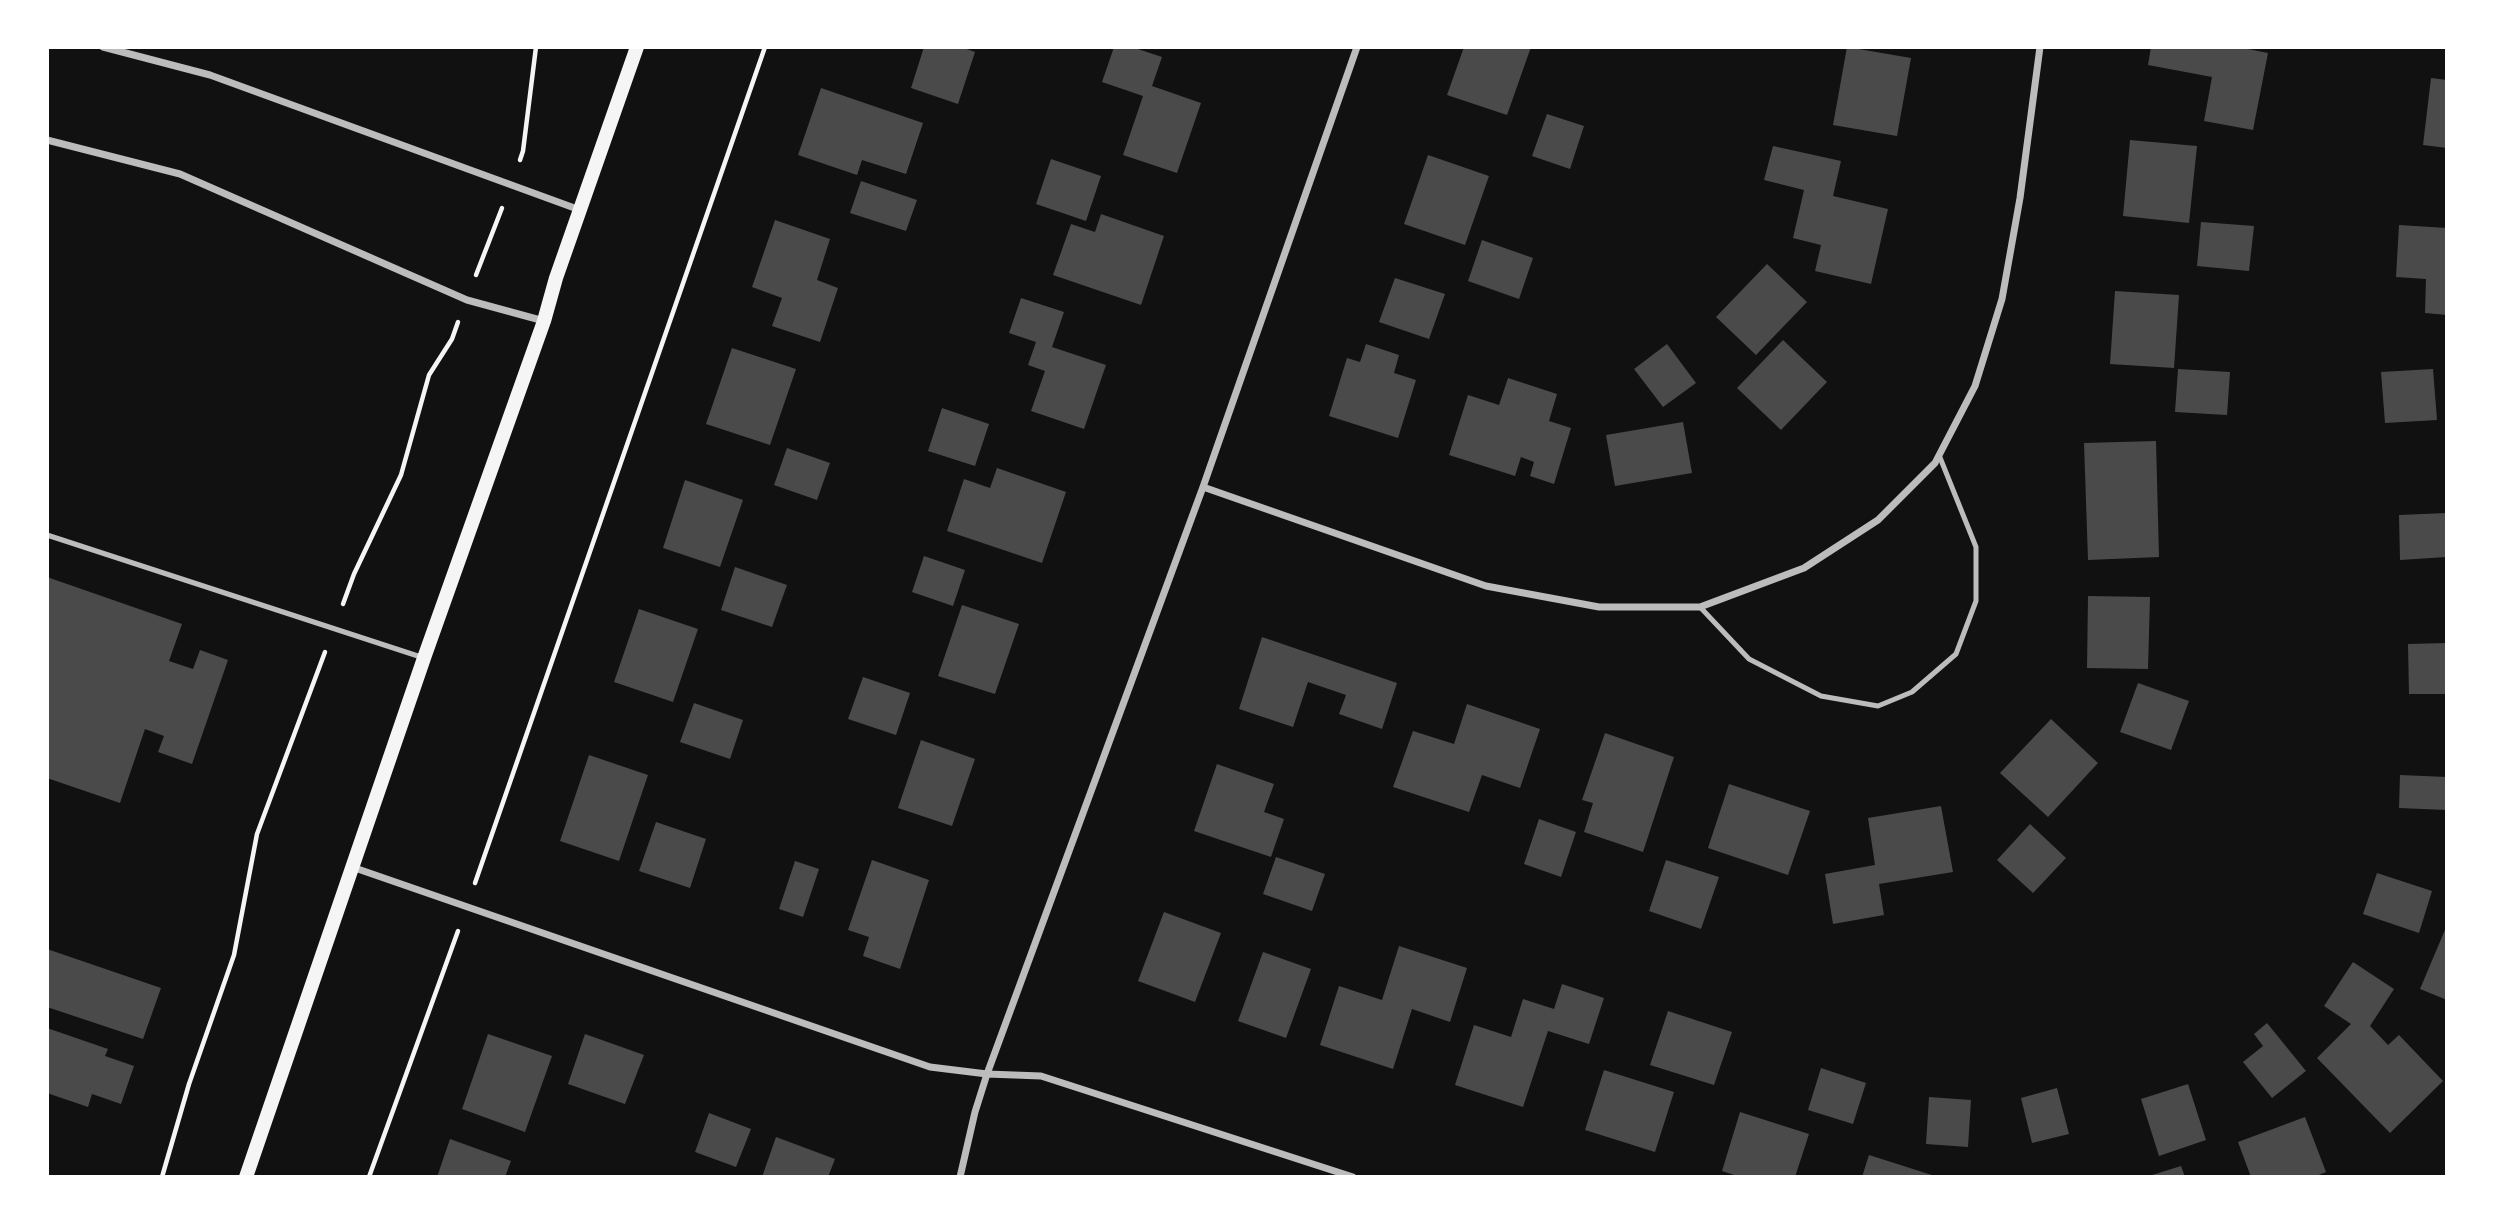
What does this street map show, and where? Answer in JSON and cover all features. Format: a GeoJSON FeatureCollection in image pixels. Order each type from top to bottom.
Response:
{"type":"FeatureCollection","features":[{"type":"Feature","properties":{"kind":"main road"},"geometry":{"type":"LineString","coordinates":[[246,1177],[637,47]]}},
{"type":"Feature","properties":{"kind":"street"},"geometry":{"type":"LineString","coordinates":[[103,47],[210,75],[580,210]]}},
{"type":"Feature","properties":{"kind":"street"},"geometry":{"type":"LineString","coordinates":[[960,1177],[987,1074],[1203,486],[1357,47]]}},
{"type":"Feature","properties":{"kind":"street"},"geometry":{"type":"LineString","coordinates":[[1203,486],[1486,586],[1600,607],[1700,607],[1804,568],[1878,520],[1935,463],[1975,386],[2001,299],[2020,198],[2039,47]]}},
{"type":"Feature","properties":{"kind":"street"},"geometry":{"type":"LineString","coordinates":[[47,140],[180,174],[467,300],[544,321]]}},
{"type":"Feature","properties":{"kind":"street"},"geometry":{"type":"LineString","coordinates":[[352,867],[930,1067],[987,1074],[1041,1076],[1353,1177]]}},
{"type":"Feature","properties":{"kind":"lane"},"geometry":{"type":"LineString","coordinates":[[1700,607],[1749,659],[1822,696],[1878,706],[1912,692],[1956,654],[1976,601],[1976,547],[1939,454]]}},
{"type":"Feature","properties":{"kind":"lane"},"geometry":{"type":"LineString","coordinates":[[47,535],[424,657]]}},
{"type":"Feature","properties":{"kind":"path"},"geometry":{"type":"LineString","coordinates":[[369,1177],[765,47]]}},
{"type":"Feature","properties":{"kind":"building"},"geometry":{"type":"Polygon","coordinates":[[[924,47],[961,47],[975,52],[958,104],[911,88],[924,47]]]}},
{"type":"Feature","properties":{"kind":"building"},"geometry":{"type":"Polygon","coordinates":[[[1114,47],[1132,47],[1162,57],[1152,86],[1201,103],[1177,173],[1123,155],[1143,96],[1102,82],[1114,47]]]}},
{"type":"Feature","properties":{"kind":"building"},"geometry":{"type":"Polygon","coordinates":[[[1464,47],[1531,47],[1507,115],[1447,95],[1464,47]]]}},
{"type":"Feature","properties":{"kind":"building"},"geometry":{"type":"Polygon","coordinates":[[[1847,47],[1911,58],[1897,136],[1833,125],[1847,47]]]}},
{"type":"Feature","properties":{"kind":"building"},"geometry":{"type":"Polygon","coordinates":[[[2151,47],[2238,47],[2268,53],[2253,130],[2204,121],[2212,77],[2148,65],[2151,47]]]}},
{"type":"Feature","properties":{"kind":"building"},"geometry":{"type":"Polygon","coordinates":[[[2431,78],[2447,80],[2447,148],[2423,145],[2431,78]]]}},
{"type":"Feature","properties":{"kind":"building"},"geometry":{"type":"Polygon","coordinates":[[[821,88],[923,123],[906,174],[862,160],[857,175],[798,155],[821,88]]]}},
{"type":"Feature","properties":{"kind":"building"},"geometry":{"type":"Polygon","coordinates":[[[1547,114],[1584,126],[1570,169],[1532,156],[1547,114]]]}},
{"type":"Feature","properties":{"kind":"building"},"geometry":{"type":"Polygon","coordinates":[[[2130,140],[2197,146],[2189,223],[2123,216],[2130,140]]]}},
{"type":"Feature","properties":{"kind":"building"},"geometry":{"type":"Polygon","coordinates":[[[1773,146],[1841,161],[1833,196],[1888,209],[1871,284],[1815,271],[1821,245],[1793,238],[1804,190],[1764,180],[1773,146]]]}},
{"type":"Feature","properties":{"kind":"building"},"geometry":{"type":"Polygon","coordinates":[[[1428,155],[1489,176],[1465,245],[1404,224],[1428,155]]]}},
{"type":"Feature","properties":{"kind":"building"},"geometry":{"type":"Polygon","coordinates":[[[1051,159],[1101,176],[1086,221],[1036,204],[1051,159]]]}},
{"type":"Feature","properties":{"kind":"building"},"geometry":{"type":"Polygon","coordinates":[[[861,181],[917,200],[906,231],[850,213],[861,181]]]}},
{"type":"Feature","properties":{"kind":"building"},"geometry":{"type":"Polygon","coordinates":[[[1101,214],[1164,236],[1141,305],[1053,275],[1071,224],[1095,232],[1101,214]]]}},
{"type":"Feature","properties":{"kind":"building"},"geometry":{"type":"Polygon","coordinates":[[[775,220],[830,239],[817,280],[838,288],[820,342],[772,326],[782,298],[752,287],[775,220]]]}},
{"type":"Feature","properties":{"kind":"building"},"geometry":{"type":"Polygon","coordinates":[[[2201,222],[2254,226],[2249,271],[2197,266],[2201,222]]]}},
{"type":"Feature","properties":{"kind":"building"},"geometry":{"type":"Polygon","coordinates":[[[2399,225],[2447,228],[2447,315],[2425,313],[2426,279],[2396,277],[2399,225]]]}},
{"type":"Feature","properties":{"kind":"building"},"geometry":{"type":"Polygon","coordinates":[[[1482,240],[1533,258],[1519,299],[1468,281],[1482,240]]]}},
{"type":"Feature","properties":{"kind":"building"},"geometry":{"type":"Polygon","coordinates":[[[1767,264],[1807,302],[1756,355],[1716,317],[1767,264]]]}},
{"type":"Feature","properties":{"kind":"building"},"geometry":{"type":"Polygon","coordinates":[[[1395,278],[1445,294],[1429,339],[1379,322],[1395,278]]]}},
{"type":"Feature","properties":{"kind":"building"},"geometry":{"type":"Polygon","coordinates":[[[2115,291],[2179,295],[2174,368],[2110,364],[2115,291]]]}},
{"type":"Feature","properties":{"kind":"building"},"geometry":{"type":"Polygon","coordinates":[[[1021,298],[1064,312],[1052,347],[1106,365],[1084,429],[1031,411],[1045,371],[1028,365],[1036,342],[1009,333],[1021,298]]]}},
{"type":"Feature","properties":{"kind":"building"},"geometry":{"type":"Polygon","coordinates":[[[1783,340],[1827,382],[1781,430],[1737,388],[1783,340]]]}},
{"type":"Feature","properties":{"kind":"building"},"geometry":{"type":"Polygon","coordinates":[[[1366,344],[1399,355],[1394,373],[1416,380],[1398,438],[1329,416],[1347,358],[1360,362],[1366,344]]]}},
{"type":"Feature","properties":{"kind":"building"},"geometry":{"type":"Polygon","coordinates":[[[1667,344],[1696,383],[1663,407],[1634,369],[1667,344]]]}},
{"type":"Feature","properties":{"kind":"building"},"geometry":{"type":"Polygon","coordinates":[[[732,348],[796,369],[770,445],[706,424],[732,348]]]}},
{"type":"Feature","properties":{"kind":"building"},"geometry":{"type":"Polygon","coordinates":[[[2178,369],[2230,372],[2227,415],[2175,412],[2178,369]]]}},
{"type":"Feature","properties":{"kind":"building"},"geometry":{"type":"Polygon","coordinates":[[[2433,369],[2437,420],[2385,423],[2381,372],[2433,369]]]}},
{"type":"Feature","properties":{"kind":"building"},"geometry":{"type":"Polygon","coordinates":[[[1508,378],[1557,394],[1549,421],[1571,428],[1554,484],[1530,476],[1534,462],[1521,457],[1515,476],[1449,455],[1468,395],[1499,405],[1508,378]]]}},
{"type":"Feature","properties":{"kind":"building"},"geometry":{"type":"Polygon","coordinates":[[[942,408],[989,424],[975,466],[928,451],[942,408]]]}},
{"type":"Feature","properties":{"kind":"building"},"geometry":{"type":"Polygon","coordinates":[[[1683,422],[1692,473],[1615,486],[1606,435],[1683,422]]]}},
{"type":"Feature","properties":{"kind":"building"},"geometry":{"type":"Polygon","coordinates":[[[2156,441],[2159,557],[2088,560],[2084,443],[2156,441]]]}},
{"type":"Feature","properties":{"kind":"building"},"geometry":{"type":"Polygon","coordinates":[[[787,448],[830,463],[817,500],[774,485],[787,448]]]}},
{"type":"Feature","properties":{"kind":"building"},"geometry":{"type":"Polygon","coordinates":[[[997,468],[1066,492],[1042,563],[947,531],[964,479],[990,488],[997,468]]]}},
{"type":"Feature","properties":{"kind":"building"},"geometry":{"type":"Polygon","coordinates":[[[685,480],[743,500],[720,567],[663,548],[685,480]]]}},
{"type":"Feature","properties":{"kind":"building"},"geometry":{"type":"Polygon","coordinates":[[[2447,513],[2447,557],[2400,560],[2399,515],[2447,513]]]}},
{"type":"Feature","properties":{"kind":"building"},"geometry":{"type":"Polygon","coordinates":[[[924,556],[965,570],[953,606],[912,592],[924,556]]]}},
{"type":"Feature","properties":{"kind":"building"},"geometry":{"type":"Polygon","coordinates":[[[735,567],[787,585],[772,627],[721,610],[735,567]]]}},
{"type":"Feature","properties":{"kind":"building"},"geometry":{"type":"Polygon","coordinates":[[[47,577],[182,624],[169,661],[193,669],[200,650],[228,660],[192,764],[158,752],[164,736],[145,729],[120,803],[47,778],[47,577]]]}},
{"type":"Feature","properties":{"kind":"building"},"geometry":{"type":"Polygon","coordinates":[[[2088,596],[2150,597],[2148,669],[2087,668],[2088,596]]]}},
{"type":"Feature","properties":{"kind":"building"},"geometry":{"type":"Polygon","coordinates":[[[962,605],[1019,624],[995,694],[938,676],[962,605]]]}},
{"type":"Feature","properties":{"kind":"building"},"geometry":{"type":"Polygon","coordinates":[[[639,609],[698,629],[673,702],[614,682],[639,609]]]}},
{"type":"Feature","properties":{"kind":"building"},"geometry":{"type":"Polygon","coordinates":[[[1262,637],[1397,683],[1382,729],[1339,714],[1346,695],[1308,682],[1293,727],[1239,709],[1262,637]]]}},
{"type":"Feature","properties":{"kind":"building"},"geometry":{"type":"Polygon","coordinates":[[[2447,643],[2447,694],[2409,694],[2408,644],[2447,643]]]}},
{"type":"Feature","properties":{"kind":"building"},"geometry":{"type":"Polygon","coordinates":[[[863,677],[910,693],[896,735],[848,719],[863,677]]]}},
{"type":"Feature","properties":{"kind":"building"},"geometry":{"type":"Polygon","coordinates":[[[2138,683],[2189,701],[2171,750],[2120,732],[2138,683]]]}},
{"type":"Feature","properties":{"kind":"building"},"geometry":{"type":"Polygon","coordinates":[[[694,703],[743,720],[730,759],[680,742],[694,703]]]}},
{"type":"Feature","properties":{"kind":"building"},"geometry":{"type":"Polygon","coordinates":[[[1467,704],[1540,729],[1520,788],[1482,775],[1469,812],[1393,787],[1413,731],[1454,744],[1467,704]]]}},
{"type":"Feature","properties":{"kind":"building"},"geometry":{"type":"Polygon","coordinates":[[[2051,719],[2098,763],[2048,817],[2000,773],[2051,719]]]}},
{"type":"Feature","properties":{"kind":"building"},"geometry":{"type":"Polygon","coordinates":[[[1605,733],[1674,757],[1643,852],[1584,832],[1593,803],[1582,800],[1605,733]]]}},
{"type":"Feature","properties":{"kind":"building"},"geometry":{"type":"Polygon","coordinates":[[[921,740],[975,759],[952,826],[898,808],[921,740]]]}},
{"type":"Feature","properties":{"kind":"building"},"geometry":{"type":"Polygon","coordinates":[[[589,755],[648,775],[619,861],[560,841],[589,755]]]}},
{"type":"Feature","properties":{"kind":"building"},"geometry":{"type":"Polygon","coordinates":[[[1217,764],[1274,784],[1264,812],[1284,819],[1271,857],[1194,831],[1217,764]]]}},
{"type":"Feature","properties":{"kind":"building"},"geometry":{"type":"Polygon","coordinates":[[[2400,775],[2447,777],[2446,810],[2399,808],[2400,775]]]}},
{"type":"Feature","properties":{"kind":"building"},"geometry":{"type":"Polygon","coordinates":[[[1729,784],[1810,811],[1788,875],[1708,848],[1729,784]]]}},
{"type":"Feature","properties":{"kind":"building"},"geometry":{"type":"Polygon","coordinates":[[[1941,806],[1953,872],[1879,884],[1884,915],[1833,924],[1825,874],[1875,865],[1868,818],[1941,806]]]}},
{"type":"Feature","properties":{"kind":"building"},"geometry":{"type":"Polygon","coordinates":[[[1539,819],[1576,832],[1561,877],[1524,864],[1539,819]]]}},
{"type":"Feature","properties":{"kind":"building"},"geometry":{"type":"Polygon","coordinates":[[[656,822],[706,839],[690,888],[639,871],[656,822]]]}},
{"type":"Feature","properties":{"kind":"building"},"geometry":{"type":"Polygon","coordinates":[[[2030,824],[2066,858],[2033,893],[1997,860],[2030,824]]]}},
{"type":"Feature","properties":{"kind":"building"},"geometry":{"type":"Polygon","coordinates":[[[1276,857],[1325,874],[1312,911],[1263,894],[1276,857]]]}},
{"type":"Feature","properties":{"kind":"building"},"geometry":{"type":"Polygon","coordinates":[[[872,860],[929,880],[900,969],[863,956],[869,937],[848,930],[872,860]]]}},
{"type":"Feature","properties":{"kind":"building"},"geometry":{"type":"Polygon","coordinates":[[[1666,860],[1719,877],[1701,929],[1649,911],[1666,860]]]}},
{"type":"Feature","properties":{"kind":"building"},"geometry":{"type":"Polygon","coordinates":[[[795,861],[819,869],[803,917],[779,909],[795,861]]]}},
{"type":"Feature","properties":{"kind":"building"},"geometry":{"type":"Polygon","coordinates":[[[2377,873],[2432,891],[2419,933],[2363,914],[2377,873]]]}},
{"type":"Feature","properties":{"kind":"building"},"geometry":{"type":"Polygon","coordinates":[[[1164,912],[1221,933],[1195,1002],[1138,981],[1164,912]]]}},
{"type":"Feature","properties":{"kind":"building"},"geometry":{"type":"Polygon","coordinates":[[[2447,925],[2447,1000],[2420,989],[2447,925]]]}},
{"type":"Feature","properties":{"kind":"building"},"geometry":{"type":"Polygon","coordinates":[[[1399,946],[1467,968],[1450,1022],[1412,1009],[1393,1069],[1320,1045],[1339,986],[1382,1000],[1399,946]]]}},
{"type":"Feature","properties":{"kind":"building"},"geometry":{"type":"Polygon","coordinates":[[[47,949],[161,988],[143,1039],[47,1007],[47,949]]]}},
{"type":"Feature","properties":{"kind":"building"},"geometry":{"type":"Polygon","coordinates":[[[1263,952],[1311,969],[1286,1038],[1238,1021],[1263,952]]]}},
{"type":"Feature","properties":{"kind":"building"},"geometry":{"type":"Polygon","coordinates":[[[2353,962],[2394,989],[2370,1026],[2388,1045],[2399,1035],[2443,1081],[2390,1133],[2317,1058],[2351,1024],[2324,1006],[2353,962]]]}},
{"type":"Feature","properties":{"kind":"building"},"geometry":{"type":"Polygon","coordinates":[[[1562,984],[1604,998],[1589,1044],[1548,1031],[1523,1107],[1455,1085],[1474,1025],[1511,1037],[1523,999],[1554,1009],[1562,984]]]}},
{"type":"Feature","properties":{"kind":"building"},"geometry":{"type":"Polygon","coordinates":[[[1668,1011],[1732,1032],[1714,1085],[1650,1065],[1668,1011]]]}},
{"type":"Feature","properties":{"kind":"building"},"geometry":{"type":"Polygon","coordinates":[[[2267,1023],[2306,1071],[2272,1098],[2243,1062],[2263,1046],[2254,1034],[2267,1023]]]}},
{"type":"Feature","properties":{"kind":"building"},"geometry":{"type":"Polygon","coordinates":[[[47,1028],[108,1049],[105,1056],[134,1066],[121,1104],[92,1094],[88,1107],[47,1093],[47,1028]]]}},
{"type":"Feature","properties":{"kind":"building"},"geometry":{"type":"Polygon","coordinates":[[[488,1034],[552,1056],[525,1132],[462,1109],[488,1034]]]}},
{"type":"Feature","properties":{"kind":"building"},"geometry":{"type":"Polygon","coordinates":[[[585,1034],[644,1055],[625,1104],[568,1084],[585,1034]]]}},
{"type":"Feature","properties":{"kind":"building"},"geometry":{"type":"Polygon","coordinates":[[[1821,1068],[1866,1083],[1853,1124],[1808,1110],[1821,1068]]]}},
{"type":"Feature","properties":{"kind":"building"},"geometry":{"type":"Polygon","coordinates":[[[1604,1070],[1674,1092],[1655,1152],[1585,1130],[1604,1070]]]}},
{"type":"Feature","properties":{"kind":"building"},"geometry":{"type":"Polygon","coordinates":[[[2188,1084],[2206,1140],[2159,1156],[2141,1099],[2188,1084]]]}},
{"type":"Feature","properties":{"kind":"building"},"geometry":{"type":"Polygon","coordinates":[[[2057,1088],[2069,1134],[2032,1143],[2021,1098],[2057,1088]]]}},
{"type":"Feature","properties":{"kind":"building"},"geometry":{"type":"Polygon","coordinates":[[[1929,1097],[1971,1100],[1968,1147],[1926,1144],[1929,1097]]]}},
{"type":"Feature","properties":{"kind":"building"},"geometry":{"type":"Polygon","coordinates":[[[1740,1112],[1809,1134],[1795,1177],[1740,1177],[1722,1171],[1740,1112]]]}},
{"type":"Feature","properties":{"kind":"building"},"geometry":{"type":"Polygon","coordinates":[[[709,1113],[751,1129],[736,1167],[695,1152],[709,1113]]]}},
{"type":"Feature","properties":{"kind":"building"},"geometry":{"type":"Polygon","coordinates":[[[2305,1117],[2326,1172],[2314,1177],[2251,1177],[2238,1142],[2305,1117]]]}},
{"type":"Feature","properties":{"kind":"building"},"geometry":{"type":"Polygon","coordinates":[[[776,1137],[835,1159],[828,1177],[762,1177],[776,1137]]]}},
{"type":"Feature","properties":{"kind":"building"},"geometry":{"type":"Polygon","coordinates":[[[450,1139],[511,1161],[505,1177],[437,1177],[450,1139]]]}},
{"type":"Feature","properties":{"kind":"building"},"geometry":{"type":"Polygon","coordinates":[[[1869,1155],[1935,1176],[1935,1177],[1862,1177],[1869,1155]]]}},
{"type":"Feature","properties":{"kind":"building"},"geometry":{"type":"Polygon","coordinates":[[[2181,1166],[2185,1177],[2149,1177],[2149,1176],[2181,1166]]]}}]}
